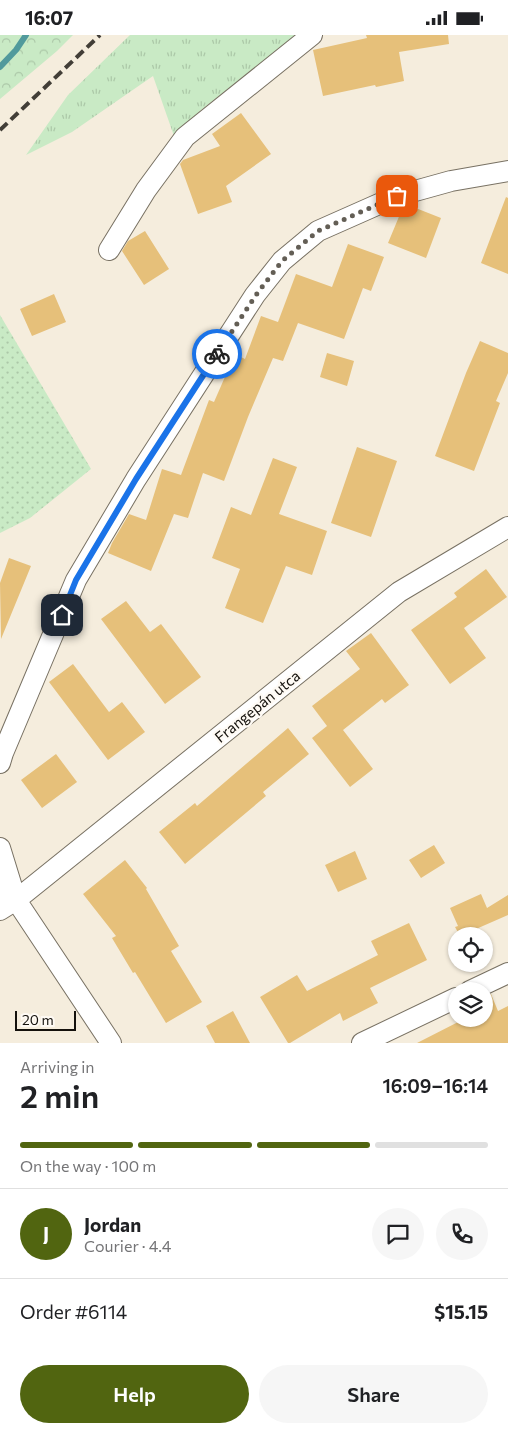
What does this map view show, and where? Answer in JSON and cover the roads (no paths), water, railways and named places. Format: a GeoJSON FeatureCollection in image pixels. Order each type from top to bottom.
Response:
{"type":"FeatureCollection","features":[{"type":"Feature","properties":{"kind":"street"},"geometry":{"type":"LineString","coordinates":[[109,250],[146,191],[185,137],[312,35]]}},
{"type":"Feature","properties":{"kind":"street"},"geometry":{"type":"LineString","coordinates":[[0,763],[76,580],[136,479],[256,295],[282,261],[318,231],[397,196],[450,181],[508,171]]}},
{"type":"Feature","properties":{"kind":"street","name":"Frangepán utca"},"geometry":{"type":"LineString","coordinates":[[8,905],[399,592],[508,527]]}},
{"type":"Feature","properties":{"kind":"street"},"geometry":{"type":"LineString","coordinates":[[0,848],[8,905]]}},
{"type":"Feature","properties":{"kind":"street"},"geometry":{"type":"LineString","coordinates":[[0,887],[8,905],[110,1043]]}},
{"type":"Feature","properties":{"kind":"street"},"geometry":{"type":"LineString","coordinates":[[489,982],[508,973]]}},
{"type":"Feature","properties":{"kind":"street"},"geometry":{"type":"LineString","coordinates":[[362,1043],[448,1002]]}},
{"type":"Feature","properties":{"kind":"waterway"},"geometry":{"type":"LineString","coordinates":[[0,67],[16,50],[26,35]]}},
{"type":"Feature","properties":{"kind":"railway"},"geometry":{"type":"LineString","coordinates":[[0,130],[100,35]]}}]}
